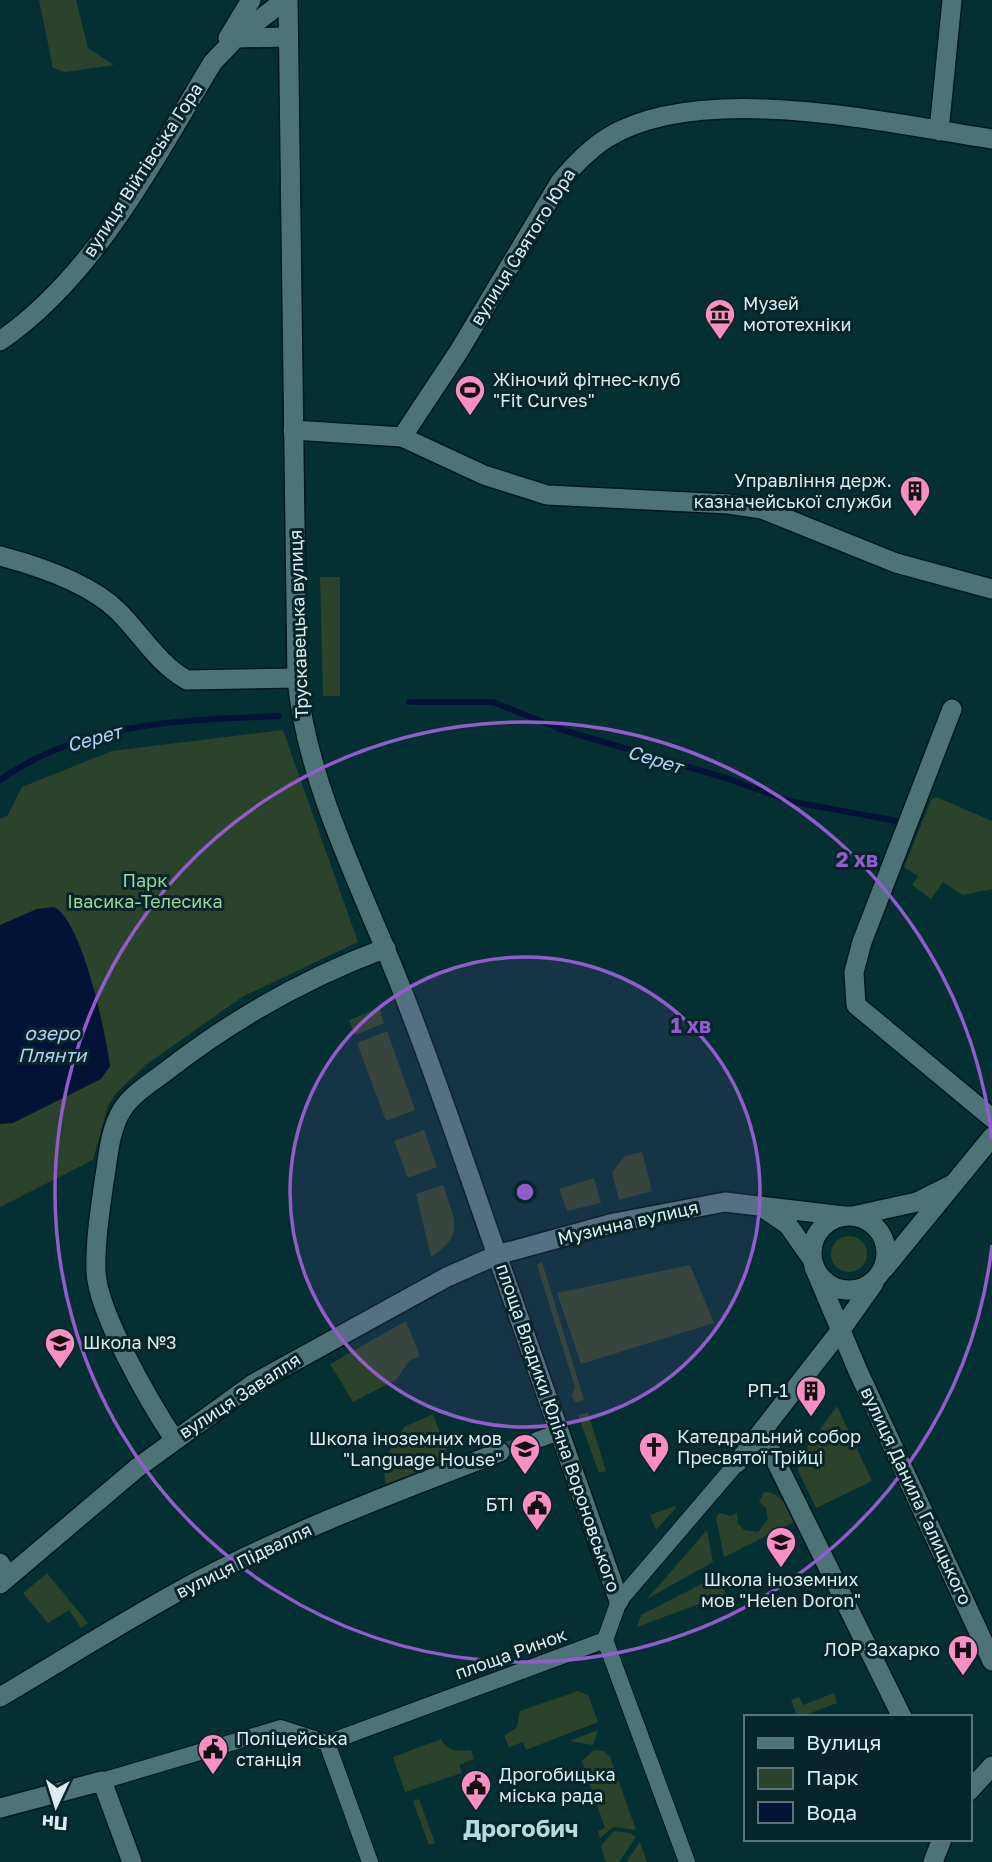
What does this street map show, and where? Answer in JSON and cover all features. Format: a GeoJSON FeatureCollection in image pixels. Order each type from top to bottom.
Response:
{"type":"FeatureCollection","features":[{"type":"Feature","properties":{"kind":"street"},"geometry":{"type":"LineString","coordinates":[[218,55],[251,0]]}},
{"type":"Feature","properties":{"kind":"street","name":"вулиця Війтівська Гора"},"geometry":{"type":"LineString","coordinates":[[0,341],[43,307],[98,242],[218,55],[287,0]]}},
{"type":"Feature","properties":{"kind":"street","name":"Трускавецька вулиця"},"geometry":{"type":"LineString","coordinates":[[287,0],[297,678],[303,729],[497,1255]]}},
{"type":"Feature","properties":{"kind":"street"},"geometry":{"type":"LineString","coordinates":[[939,131],[952,0]]}},
{"type":"Feature","properties":{"kind":"street"},"geometry":{"type":"LineString","coordinates":[[236,38],[289,37]]}},
{"type":"Feature","properties":{"kind":"street","name":"вулиця Святого Юра"},"geometry":{"type":"LineString","coordinates":[[402,437],[459,351],[560,182],[587,152],[608,137],[667,116],[739,110],[794,111],[992,139]]}},
{"type":"Feature","properties":{"kind":"street"},"geometry":{"type":"LineString","coordinates":[[293,430],[402,437],[484,475],[534,492],[762,509],[896,563],[992,589]]}},
{"type":"Feature","properties":{"kind":"street"},"geometry":{"type":"LineString","coordinates":[[0,556],[79,586],[106,601],[171,672],[187,680],[297,678]]}},
{"type":"Feature","properties":{"kind":"street"},"geometry":{"type":"LineString","coordinates":[[952,709],[862,942],[854,972],[854,990],[856,1005],[890,1036],[992,1118]]}},
{"type":"Feature","properties":{"kind":"street"},"geometry":{"type":"LineString","coordinates":[[174,1438],[160,1418],[106,1312],[96,1274],[98,1223],[110,1149],[121,1111],[177,1062],[250,1011],[279,995],[386,948]]}},
{"type":"Feature","properties":{"kind":"street"},"geometry":{"type":"LineString","coordinates":[[687,1862],[605,1640],[619,1601],[762,1433],[880,1274],[992,1137]]}},
{"type":"Feature","properties":{"kind":"street"},"geometry":{"type":"LineString","coordinates":[[813,1263],[813,1245],[819,1231],[830,1221],[917,1202],[958,1181]]}},
{"type":"Feature","properties":{"kind":"street","name":"Музична вулиця"},"geometry":{"type":"LineString","coordinates":[[497,1255],[675,1210],[725,1202],[848,1216]]}},
{"type":"Feature","properties":{"kind":"street"},"geometry":{"type":"LineString","coordinates":[[760,1205],[788,1225],[824,1281],[847,1291],[864,1288],[880,1274],[887,1252],[882,1235],[870,1222],[848,1216]]}},
{"type":"Feature","properties":{"kind":"street","name":"площа Владики Юліяна Вороновського"},"geometry":{"type":"LineString","coordinates":[[497,1255],[619,1601]]}},
{"type":"Feature","properties":{"kind":"street","name":"вулиця Завалля"},"geometry":{"type":"LineString","coordinates":[[3,1574],[174,1438],[253,1384],[447,1277],[497,1255]]}},
{"type":"Feature","properties":{"kind":"street","name":"вулиця Данила Галицького"},"geometry":{"type":"LineString","coordinates":[[813,1263],[840,1331],[992,1661]]}},
{"type":"Feature","properties":{"kind":"street"},"geometry":{"type":"LineString","coordinates":[[537,1440],[559,1432]]}},
{"type":"Feature","properties":{"kind":"street"},"geometry":{"type":"LineString","coordinates":[[762,1433],[901,1715]]}},
{"type":"Feature","properties":{"kind":"street","name":"вулиця Підвалля"},"geometry":{"type":"LineString","coordinates":[[0,1696],[184,1589],[240,1561],[361,1505],[500,1452]]}},
{"type":"Feature","properties":{"kind":"street","name":"площа Ринок"},"geometry":{"type":"LineString","coordinates":[[327,1743],[605,1640]]}},
{"type":"Feature","properties":{"kind":"street"},"geometry":{"type":"LineString","coordinates":[[0,1808],[281,1728],[327,1743],[370,1862]]}},
{"type":"Feature","properties":{"kind":"street"},"geometry":{"type":"LineString","coordinates":[[971,1789],[992,1766]]}},
{"type":"Feature","properties":{"kind":"street"},"geometry":{"type":"LineString","coordinates":[[102,1781],[132,1862]]}},
{"type":"Feature","properties":{"kind":"street"},"geometry":{"type":"LineString","coordinates":[[933,1862],[941,1841]]}},
{"type":"Feature","properties":{"kind":"green space"},"geometry":{"type":"Polygon","coordinates":[[[39,0],[76,0],[88,48],[114,65],[65,72],[53,68],[39,0]]]}},
{"type":"Feature","properties":{"kind":"green space"},"geometry":{"type":"Polygon","coordinates":[[[320,577],[340,577],[340,696],[323,696],[320,577]]]}},
{"type":"Feature","properties":{"kind":"green space","name":"Парк Івасика-Телесика"},"geometry":{"type":"Polygon","coordinates":[[[283,730],[358,942],[242,997],[147,1064],[116,1093],[108,1106],[93,1160],[0,1207],[0,819],[8,815],[22,787],[112,751],[283,730]]]}},
{"type":"Feature","properties":{"kind":"green space"},"geometry":{"type":"Polygon","coordinates":[[[932,798],[939,798],[992,821],[992,889],[963,895],[943,882],[931,899],[912,885],[918,876],[904,867],[932,798]]]}},
{"type":"Feature","properties":{"kind":"green space"},"geometry":{"type":"Polygon","coordinates":[[[379,1008],[384,1023],[355,1035],[349,1020],[379,1008]]]}},
{"type":"Feature","properties":{"kind":"green space"},"geometry":{"type":"Polygon","coordinates":[[[387,1031],[415,1110],[386,1121],[357,1043],[387,1031]]]}},
{"type":"Feature","properties":{"kind":"green space"},"geometry":{"type":"Polygon","coordinates":[[[424,1130],[437,1167],[408,1178],[394,1141],[424,1130]]]}},
{"type":"Feature","properties":{"kind":"green space"},"geometry":{"type":"Polygon","coordinates":[[[642,1152],[652,1191],[619,1200],[612,1172],[625,1156],[642,1152]]]}},
{"type":"Feature","properties":{"kind":"green space"},"geometry":{"type":"Polygon","coordinates":[[[594,1178],[601,1203],[567,1211],[559,1189],[594,1178]]]}},
{"type":"Feature","properties":{"kind":"green space"},"geometry":{"type":"Polygon","coordinates":[[[443,1185],[453,1217],[453,1234],[442,1249],[431,1257],[416,1194],[443,1185]]]}},
{"type":"Feature","properties":{"kind":"green space"},"geometry":{"type":"Polygon","coordinates":[[[849,1236],[862,1241],[867,1254],[862,1267],[849,1272],[836,1267],[831,1254],[836,1241],[849,1236]]]}},
{"type":"Feature","properties":{"kind":"green space"},"geometry":{"type":"Polygon","coordinates":[[[542,1262],[584,1400],[575,1403],[572,1395],[575,1387],[537,1265],[542,1262]]]}},
{"type":"Feature","properties":{"kind":"green space"},"geometry":{"type":"Polygon","coordinates":[[[690,1265],[714,1323],[581,1364],[557,1293],[690,1265]]]}},
{"type":"Feature","properties":{"kind":"green space"},"geometry":{"type":"Polygon","coordinates":[[[406,1321],[420,1356],[409,1361],[396,1380],[353,1402],[330,1364],[406,1321]]]}},
{"type":"Feature","properties":{"kind":"green space"},"geometry":{"type":"Polygon","coordinates":[[[837,1406],[872,1481],[816,1508],[798,1471],[799,1447],[805,1450],[837,1406]]]}},
{"type":"Feature","properties":{"kind":"green space"},"geometry":{"type":"Polygon","coordinates":[[[588,1413],[606,1471],[599,1473],[578,1415],[588,1413]]]}},
{"type":"Feature","properties":{"kind":"green space"},"geometry":{"type":"Polygon","coordinates":[[[433,1414],[451,1462],[386,1487],[383,1462],[404,1427],[433,1414]]]}},
{"type":"Feature","properties":{"kind":"green space"},"geometry":{"type":"Polygon","coordinates":[[[764,1492],[780,1498],[794,1522],[724,1557],[716,1518],[719,1513],[731,1516],[737,1513],[738,1523],[744,1530],[758,1532],[768,1519],[766,1508],[759,1502],[764,1492]]]}},
{"type":"Feature","properties":{"kind":"green space"},"geometry":{"type":"Polygon","coordinates":[[[675,1506],[676,1508],[656,1530],[650,1515],[675,1506]]]}},
{"type":"Feature","properties":{"kind":"green space"},"geometry":{"type":"Polygon","coordinates":[[[707,1530],[713,1562],[647,1599],[707,1530]]]}},
{"type":"Feature","properties":{"kind":"green space"},"geometry":{"type":"Polygon","coordinates":[[[47,1573],[88,1623],[81,1628],[69,1610],[48,1623],[23,1593],[47,1573]]]}},
{"type":"Feature","properties":{"kind":"green space"},"geometry":{"type":"Polygon","coordinates":[[[717,1576],[726,1594],[637,1627],[641,1615],[717,1576]]]}},
{"type":"Feature","properties":{"kind":"green space"},"geometry":{"type":"Polygon","coordinates":[[[578,1691],[588,1695],[598,1722],[526,1750],[523,1742],[509,1747],[504,1736],[517,1727],[520,1711],[578,1691]]]}},
{"type":"Feature","properties":{"kind":"green space"},"geometry":{"type":"Polygon","coordinates":[[[834,1693],[837,1703],[805,1715],[796,1715],[791,1700],[799,1697],[803,1705],[834,1693]]]}},
{"type":"Feature","properties":{"kind":"green space"},"geometry":{"type":"Polygon","coordinates":[[[598,1730],[593,1745],[569,1741],[598,1730]]]}},
{"type":"Feature","properties":{"kind":"green space"},"geometry":{"type":"Polygon","coordinates":[[[441,1739],[454,1750],[471,1750],[474,1759],[459,1765],[462,1773],[405,1792],[393,1757],[441,1739]]]}},
{"type":"Feature","properties":{"kind":"green space"},"geometry":{"type":"Polygon","coordinates":[[[594,1750],[604,1751],[610,1757],[636,1830],[613,1827],[600,1838],[598,1831],[605,1828],[582,1761],[594,1750]]]}},
{"type":"Feature","properties":{"kind":"green space"},"geometry":{"type":"Polygon","coordinates":[[[419,1799],[435,1843],[429,1845],[413,1801],[419,1799]]]}},
{"type":"Feature","properties":{"kind":"green space"},"geometry":{"type":"Polygon","coordinates":[[[614,1831],[630,1833],[636,1837],[619,1862],[606,1862],[601,1846],[614,1831]]]}},
{"type":"Feature","properties":{"kind":"green space"},"geometry":{"type":"Polygon","coordinates":[[[640,1842],[647,1862],[626,1862],[640,1842]]]}},
{"type":"Feature","properties":{"kind":"water","name":"озеро Плянти"},"geometry":{"type":"Polygon","coordinates":[[[54,907],[64,916],[83,955],[104,1029],[110,1066],[101,1079],[13,1123],[0,1124],[0,925],[37,909],[54,907]]]}},
{"type":"Feature","properties":{"kind":"waterway","name":"Серет"},"geometry":{"type":"LineString","coordinates":[[409,702],[493,702],[563,730],[726,778],[789,801],[902,822]]}},
{"type":"Feature","properties":{"kind":"waterway","name":"Серет"},"geometry":{"type":"LineString","coordinates":[[0,780],[32,761],[99,735],[170,723],[279,716]]}},
{"type":"Feature","properties":{"kind":"tunnel"},"geometry":{"type":"LineString","coordinates":[[500,1452],[537,1440]]}},
{"type":"Feature","properties":{"kind":"place","name":"Музей мототехніки"},"geometry":{"type":"Point","coordinates":[720,341]}},
{"type":"Feature","properties":{"kind":"place","name":"Жіночий фітнес-клуб \"Fit Curves\""},"geometry":{"type":"Point","coordinates":[470,417]}},
{"type":"Feature","properties":{"kind":"place","name":"Управління держ. казначейської служби"},"geometry":{"type":"Point","coordinates":[915,518]}},
{"type":"Feature","properties":{"kind":"place","name":"Школа №3"},"geometry":{"type":"Point","coordinates":[60,1370]}},
{"type":"Feature","properties":{"kind":"place","name":"РП-1"},"geometry":{"type":"Point","coordinates":[811,1418]}},
{"type":"Feature","properties":{"kind":"place","name":"Катедральний собор Пресвятої Трійці"},"geometry":{"type":"Point","coordinates":[654,1474]}},
{"type":"Feature","properties":{"kind":"place","name":"Школа іноземних мов \"Language House\""},"geometry":{"type":"Point","coordinates":[525,1476]}},
{"type":"Feature","properties":{"kind":"place","name":"БТІ"},"geometry":{"type":"Point","coordinates":[537,1532]}},
{"type":"Feature","properties":{"kind":"place","name":"Школа іноземних мов \"Helen Doron\""},"geometry":{"type":"Point","coordinates":[781,1569]}},
{"type":"Feature","properties":{"kind":"place","name":"ЛОР Захарко"},"geometry":{"type":"Point","coordinates":[963,1677]}},
{"type":"Feature","properties":{"kind":"place","name":"Поліцейська станція"},"geometry":{"type":"Point","coordinates":[213,1776]}},
{"type":"Feature","properties":{"kind":"place","name":"Дрогобицька міська рада"},"geometry":{"type":"Point","coordinates":[476,1812]}},
{"type":"Feature","properties":{"kind":"district","name":"Дрогобич"},"geometry":{"type":"Point","coordinates":[521,1829]}}]}
